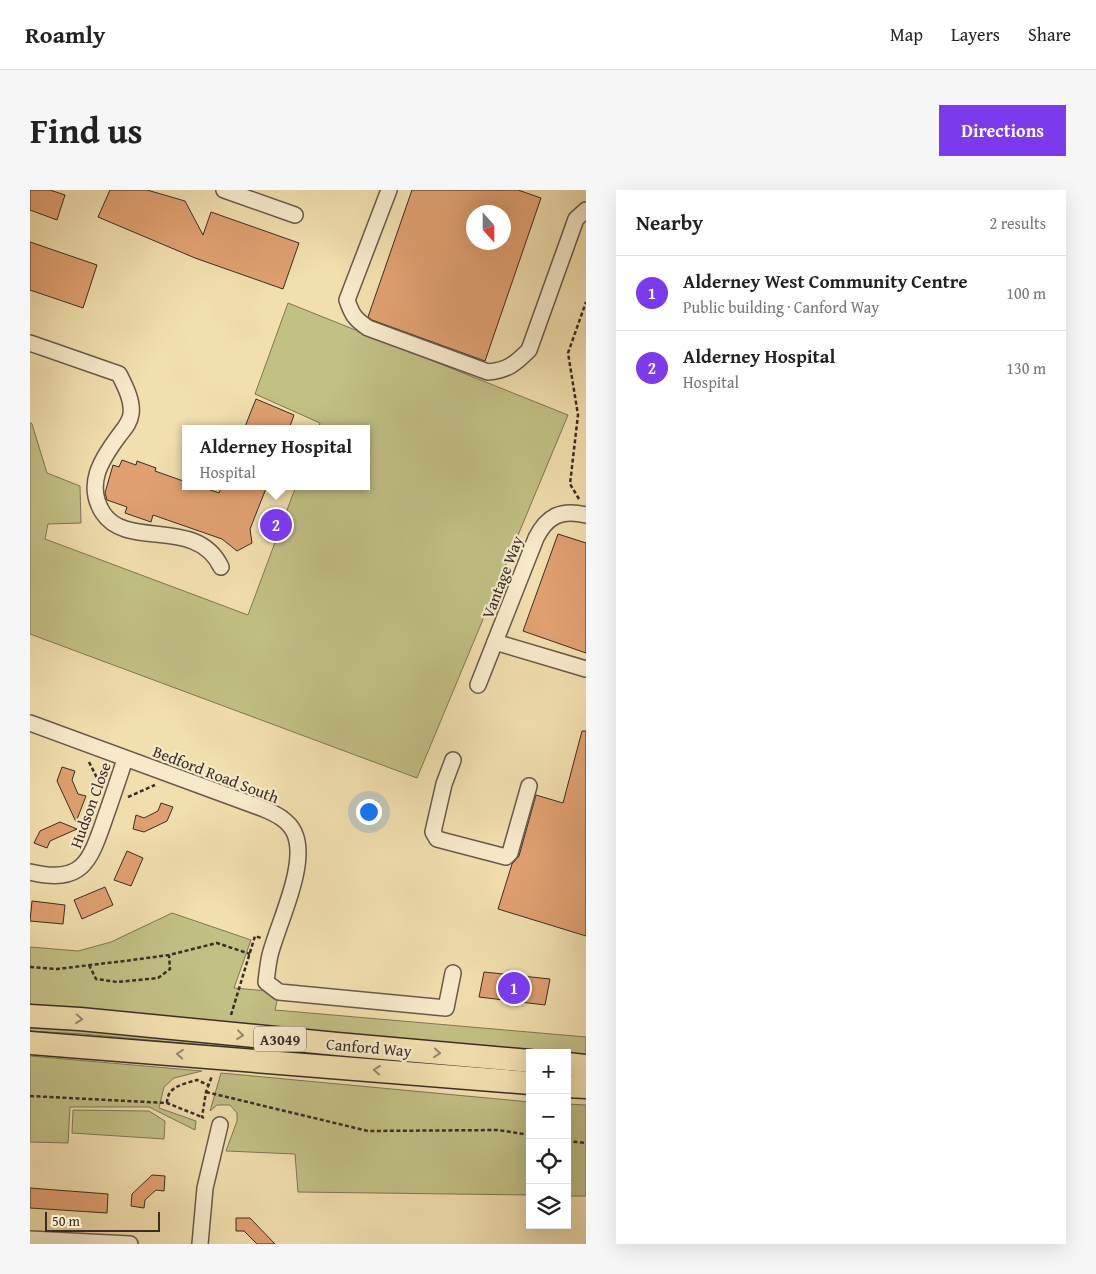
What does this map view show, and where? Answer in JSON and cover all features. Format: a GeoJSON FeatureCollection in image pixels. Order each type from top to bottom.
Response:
{"type":"FeatureCollection","features":[{"type":"Feature","properties":{"kind":"highway","name":"Canford Way"},"geometry":{"type":"LineString","coordinates":[[30,1016],[80,1018],[526,1061]]}},
{"type":"Feature","properties":{"kind":"highway","name":"Canford Way"},"geometry":{"type":"LineString","coordinates":[[30,1043],[526,1083]]}},
{"type":"Feature","properties":{"kind":"highway"},"geometry":{"type":"LineString","coordinates":[[571,1064],[586,1066]]}},
{"type":"Feature","properties":{"kind":"highway"},"geometry":{"type":"LineString","coordinates":[[571,1086],[586,1087]]}},
{"type":"Feature","properties":{"kind":"street"},"geometry":{"type":"LineString","coordinates":[[224,190],[295,215]]}},
{"type":"Feature","properties":{"kind":"street"},"geometry":{"type":"LineString","coordinates":[[389,190],[347,300],[350,310],[356,320],[368,328],[488,372],[502,371],[515,363],[529,350],[576,219],[586,210]]}},
{"type":"Feature","properties":{"kind":"street"},"geometry":{"type":"LineString","coordinates":[[30,343],[119,374],[131,403],[131,414],[127,424],[105,456],[99,470],[94,493],[102,512],[110,521],[128,529],[166,534],[184,538],[197,544],[210,551],[216,557],[221,567]]}},
{"type":"Feature","properties":{"kind":"street","name":"Vantage Way"},"geometry":{"type":"LineString","coordinates":[[478,685],[543,524],[552,518],[576,513],[584,509]]}},
{"type":"Feature","properties":{"kind":"street"},"geometry":{"type":"LineString","coordinates":[[495,642],[586,670]]}},
{"type":"Feature","properties":{"kind":"street","name":"Bedford Road South"},"geometry":{"type":"LineString","coordinates":[[30,723],[264,809],[286,821],[294,832],[298,843],[299,856],[296,872],[270,956],[266,982],[278,992],[446,1008],[453,973]]}},
{"type":"Feature","properties":{"kind":"street","name":"Hudson Close"},"geometry":{"type":"LineString","coordinates":[[30,872],[61,876],[88,860],[95,847],[125,759]]}},
{"type":"Feature","properties":{"kind":"street"},"geometry":{"type":"LineString","coordinates":[[453,760],[444,784],[433,832],[437,839],[506,858],[510,854],[529,786]]}},
{"type":"Feature","properties":{"kind":"street"},"geometry":{"type":"LineString","coordinates":[[200,1244],[205,1188],[220,1125]]}},
{"type":"Feature","properties":{"kind":"street"},"geometry":{"type":"LineString","coordinates":[[30,1239],[130,1244]]}},
{"type":"Feature","properties":{"kind":"path"},"geometry":{"type":"LineString","coordinates":[[584,509],[570,484],[578,414],[568,353],[586,302]]}},
{"type":"Feature","properties":{"kind":"path"},"geometry":{"type":"LineString","coordinates":[[230,1019],[255,936],[274,943]]}},
{"type":"Feature","properties":{"kind":"path"},"geometry":{"type":"LineString","coordinates":[[30,967],[57,969],[169,955],[217,943],[250,954]]}},
{"type":"Feature","properties":{"kind":"path"},"geometry":{"type":"LineString","coordinates":[[89,965],[96,979],[117,982],[158,978],[170,969],[169,955]]}},
{"type":"Feature","properties":{"kind":"path"},"geometry":{"type":"LineString","coordinates":[[202,1117],[206,1092],[212,1074]]}},
{"type":"Feature","properties":{"kind":"path"},"geometry":{"type":"LineString","coordinates":[[167,1103],[167,1097],[171,1089],[197,1080],[208,1085]]}},
{"type":"Feature","properties":{"kind":"path"},"geometry":{"type":"LineString","coordinates":[[206,1092],[368,1131],[498,1130],[526,1134]]}},
{"type":"Feature","properties":{"kind":"path"},"geometry":{"type":"LineString","coordinates":[[30,1096],[167,1103],[220,1125]]}},
{"type":"Feature","properties":{"kind":"path"},"geometry":{"type":"LineString","coordinates":[[571,1141],[586,1143]]}},
{"type":"Feature","properties":{"kind":"shaded area"},"geometry":{"type":"Polygon","coordinates":[[[288,303],[568,415],[417,778],[30,634],[30,422],[47,473],[80,486],[81,523],[48,524],[45,539],[248,615],[295,490],[370,490],[370,425],[319,425],[320,423],[255,394],[288,303]]]}},
{"type":"Feature","properties":{"kind":"shaded area"},"geometry":{"type":"Polygon","coordinates":[[[172,913],[251,940],[234,988],[279,992],[275,1010],[586,1037],[586,1057],[571,1055],[571,1049],[526,1049],[526,1052],[82,1011],[30,1010],[30,947],[78,951],[111,942],[172,913]]]}},
{"type":"Feature","properties":{"kind":"shaded area"},"geometry":{"type":"Polygon","coordinates":[[[30,1023],[338,1050],[526,1075],[83,1034],[30,1031],[30,1023]]]}},
{"type":"Feature","properties":{"kind":"shaded area"},"geometry":{"type":"Polygon","coordinates":[[[30,1056],[202,1071],[174,1078],[164,1087],[159,1108],[196,1121],[195,1130],[149,1107],[70,1107],[68,1143],[30,1142],[30,1056]]]}},
{"type":"Feature","properties":{"kind":"shaded area"},"geometry":{"type":"Polygon","coordinates":[[[221,1073],[526,1102],[526,1195],[298,1192],[295,1154],[226,1151],[237,1121],[237,1113],[230,1105],[217,1105],[210,1111],[221,1073]]]}},
{"type":"Feature","properties":{"kind":"shaded area"},"geometry":{"type":"Polygon","coordinates":[[[571,1104],[586,1105],[586,1196],[571,1196],[571,1104]]]}},
{"type":"Feature","properties":{"kind":"shaded area"},"geometry":{"type":"Polygon","coordinates":[[[73,1110],[149,1111],[165,1121],[164,1139],[72,1133],[73,1110]]]}},
{"type":"Feature","properties":{"kind":"building"},"geometry":{"type":"Polygon","coordinates":[[[30,190],[50,190],[65,195],[57,220],[30,210],[30,190]]]}},
{"type":"Feature","properties":{"kind":"building"},"geometry":{"type":"Polygon","coordinates":[[[110,190],[147,190],[185,201],[203,235],[211,212],[299,243],[283,289],[195,258],[98,217],[110,190]]]}},
{"type":"Feature","properties":{"kind":"building"},"geometry":{"type":"Polygon","coordinates":[[[412,190],[518,190],[541,198],[485,361],[368,317],[412,190]]]}},
{"type":"Feature","properties":{"kind":"building"},"geometry":{"type":"Polygon","coordinates":[[[30,242],[97,265],[83,308],[30,290],[30,242]]]}},
{"type":"Feature","properties":{"kind":"building"},"geometry":{"type":"Polygon","coordinates":[[[256,399],[294,415],[290,425],[246,425],[256,399]]]}},
{"type":"Feature","properties":{"kind":"building"},"geometry":{"type":"Polygon","coordinates":[[[122,460],[136,465],[137,461],[156,468],[155,471],[182,481],[182,490],[210,490],[219,493],[220,490],[265,490],[250,529],[252,543],[237,551],[222,539],[153,515],[151,522],[125,513],[127,507],[107,500],[105,493],[113,465],[119,467],[122,460]]]}},
{"type":"Feature","properties":{"kind":"building"},"geometry":{"type":"Polygon","coordinates":[[[558,534],[586,543],[586,653],[523,631],[558,534]]]}},
{"type":"Feature","properties":{"kind":"building"},"geometry":{"type":"Polygon","coordinates":[[[582,731],[586,731],[586,936],[498,909],[512,864],[519,856],[536,795],[563,803],[582,731]]]}},
{"type":"Feature","properties":{"kind":"building"},"geometry":{"type":"Polygon","coordinates":[[[62,767],[75,771],[72,780],[78,794],[86,796],[76,822],[57,781],[62,767]]]}},
{"type":"Feature","properties":{"kind":"building"},"geometry":{"type":"Polygon","coordinates":[[[161,803],[173,807],[167,821],[144,832],[133,829],[136,815],[144,818],[158,811],[161,803]]]}},
{"type":"Feature","properties":{"kind":"building"},"geometry":{"type":"Polygon","coordinates":[[[60,822],[77,829],[50,841],[47,848],[34,843],[40,831],[60,822]]]}},
{"type":"Feature","properties":{"kind":"building"},"geometry":{"type":"Polygon","coordinates":[[[127,851],[143,858],[131,886],[114,880],[127,851]]]}},
{"type":"Feature","properties":{"kind":"building"},"geometry":{"type":"Polygon","coordinates":[[[105,887],[113,905],[82,919],[74,900],[105,887]]]}},
{"type":"Feature","properties":{"kind":"building"},"geometry":{"type":"Polygon","coordinates":[[[32,901],[65,905],[63,924],[30,921],[32,901]]]}},
{"type":"Feature","properties":{"kind":"building"},"geometry":{"type":"Polygon","coordinates":[[[484,972],[550,979],[545,1005],[479,997],[484,972]]]}},
{"type":"Feature","properties":{"kind":"building"},"geometry":{"type":"Polygon","coordinates":[[[152,1175],[165,1176],[164,1191],[156,1190],[145,1200],[144,1208],[131,1206],[132,1194],[152,1175]]]}},
{"type":"Feature","properties":{"kind":"building"},"geometry":{"type":"Polygon","coordinates":[[[30,1188],[108,1194],[107,1213],[30,1208],[30,1188]]]}},
{"type":"Feature","properties":{"kind":"building"},"geometry":{"type":"Polygon","coordinates":[[[236,1218],[250,1218],[275,1244],[257,1244],[244,1231],[236,1231],[236,1218]]]}},
{"type":"Feature","properties":{"kind":"place","name":"Alderney Hospital"},"geometry":{"type":"Point","coordinates":[276,525]}},
{"type":"Feature","properties":{"kind":"place","name":"Alderney West Community Centre"},"geometry":{"type":"Point","coordinates":[514,988]}}]}
